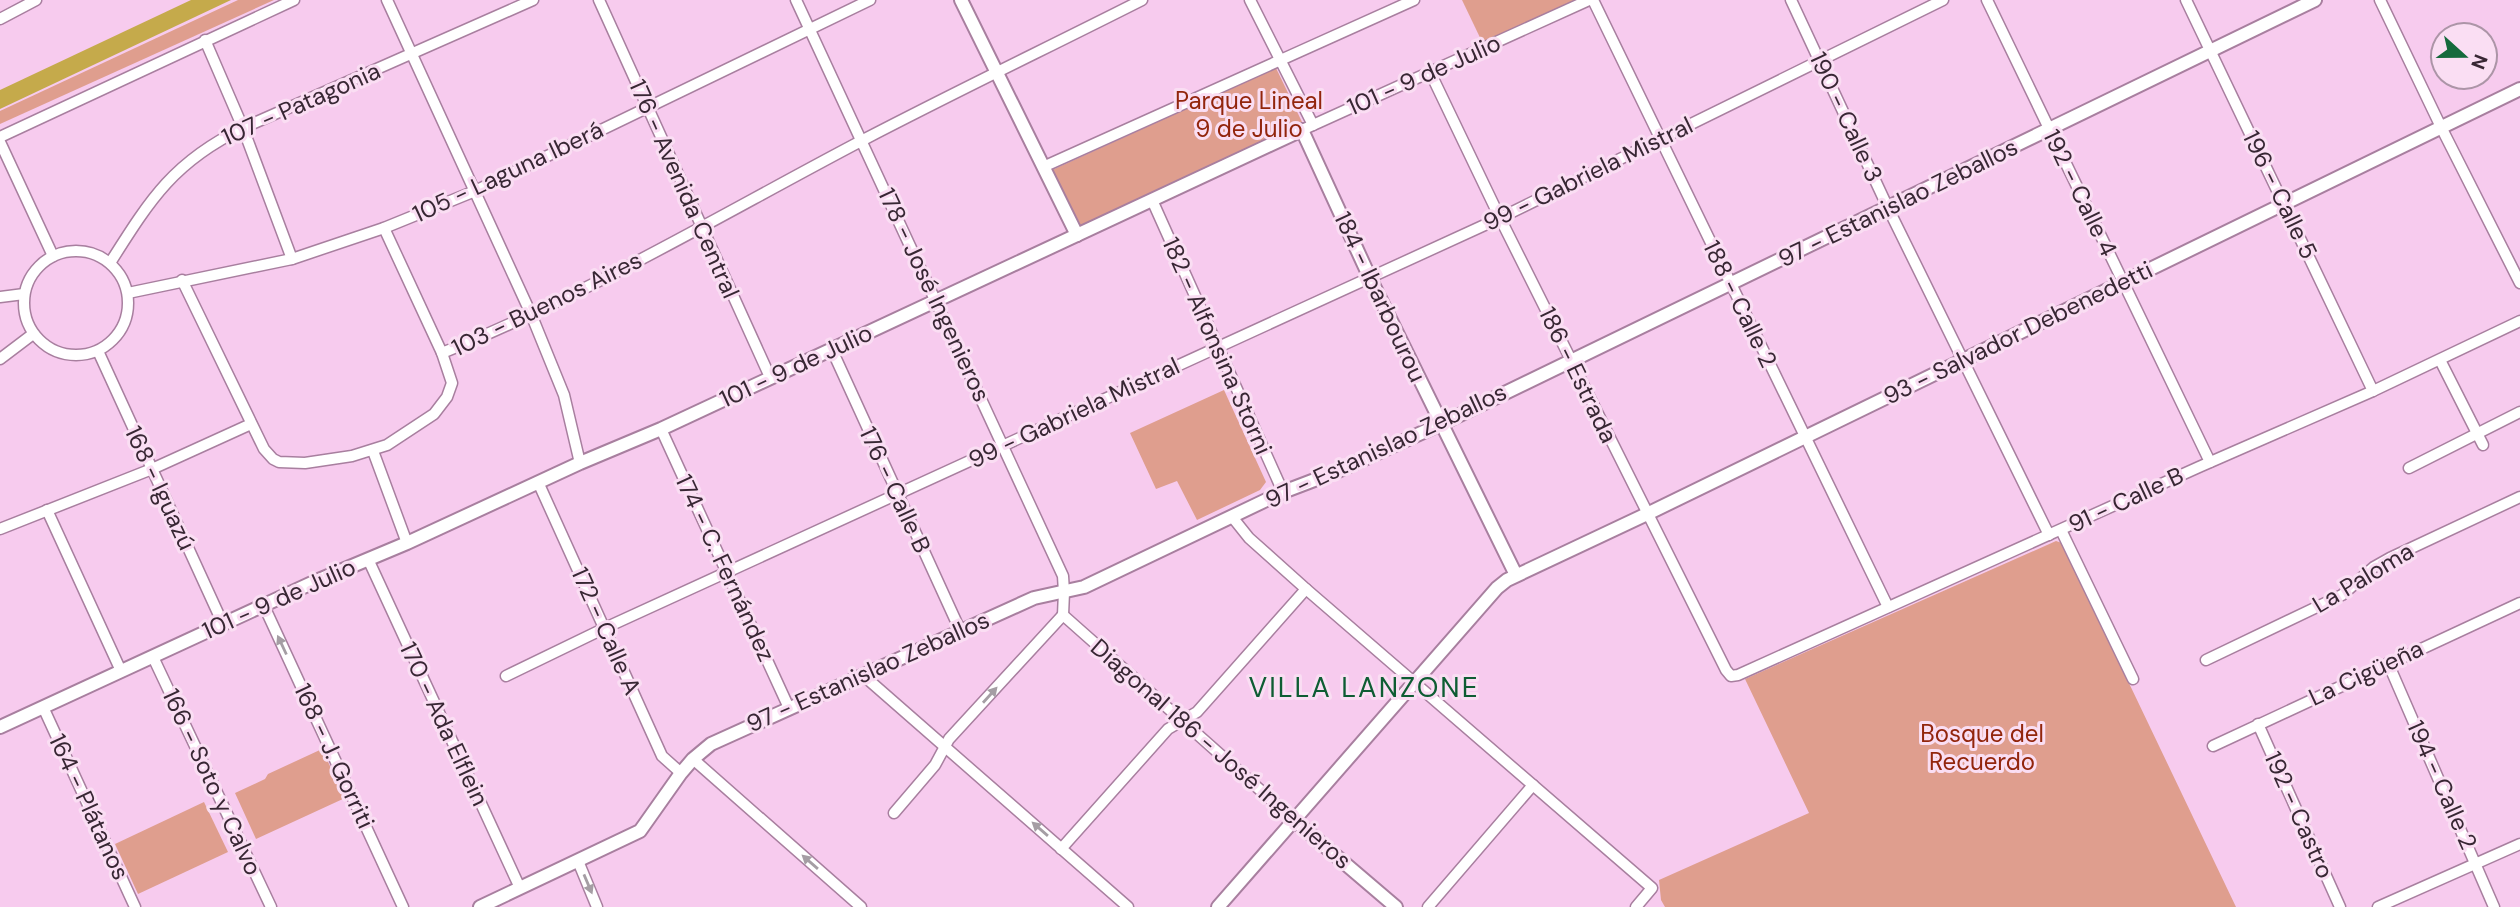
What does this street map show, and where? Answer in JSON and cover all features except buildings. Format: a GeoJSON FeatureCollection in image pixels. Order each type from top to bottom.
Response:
{"type":"FeatureCollection","features":[{"type":"Feature","properties":{"kind":"street"},"geometry":{"type":"LineString","coordinates":[[0,19],[36,0]]}},
{"type":"Feature","properties":{"kind":"street"},"geometry":{"type":"LineString","coordinates":[[53,256],[0,140],[205,40],[294,0]]}},
{"type":"Feature","properties":{"kind":"street"},"geometry":{"type":"LineString","coordinates":[[387,0],[531,314],[564,396],[580,463]]}},
{"type":"Feature","properties":{"kind":"street","name":"107 - Patagonia"},"geometry":{"type":"LineString","coordinates":[[110,263],[141,216],[176,171],[200,152],[243,128],[533,0]]}},
{"type":"Feature","properties":{"kind":"street","name":"176 - Avenida Central"},"geometry":{"type":"LineString","coordinates":[[599,0],[770,377]]}},
{"type":"Feature","properties":{"kind":"street","name":"178 - José Ingenieros"},"geometry":{"type":"LineString","coordinates":[[796,0],[1063,576],[1065,592]]}},
{"type":"Feature","properties":{"kind":"street","name":"105 - Laguna Iberá"},"geometry":{"type":"LineString","coordinates":[[128,293],[292,260],[384,228],[475,191],[870,0]]}},
{"type":"Feature","properties":{"kind":"street"},"geometry":{"type":"LineString","coordinates":[[961,0],[1077,235]]}},
{"type":"Feature","properties":{"kind":"street","name":"103 - Buenos Aires"},"geometry":{"type":"LineString","coordinates":[[251,424],[264,449],[279,462],[305,463],[373,451],[404,434],[440,408],[452,383],[442,353],[531,314],[701,229],[862,140],[1142,0]]}},
{"type":"Feature","properties":{"kind":"street","name":"184 - Ibarbourou"},"geometry":{"type":"LineString","coordinates":[[1250,0],[1280,61],[1370,278],[1516,575]]}},
{"type":"Feature","properties":{"kind":"street"},"geometry":{"type":"LineString","coordinates":[[1043,167],[1414,0]]}},
{"type":"Feature","properties":{"kind":"street","name":"101 - 9 de Julio"},"geometry":{"type":"LineString","coordinates":[[0,727],[580,463],[661,429],[1308,128],[1591,0]]}},
{"type":"Feature","properties":{"kind":"street","name":"188 - Calle 2"},"geometry":{"type":"LineString","coordinates":[[1591,0],[1888,607]]}},
{"type":"Feature","properties":{"kind":"street","name":"190 - Calle 3"},"geometry":{"type":"LineString","coordinates":[[1791,0],[1888,208],[2049,535]]}},
{"type":"Feature","properties":{"kind":"street","name":"99 - Gabriela Mistral"},"geometry":{"type":"LineString","coordinates":[[506,676],[605,628],[1500,218],[1942,0]]}},
{"type":"Feature","properties":{"kind":"street","name":"192 - Calle 4"},"geometry":{"type":"LineString","coordinates":[[1987,0],[2210,462]]}},
{"type":"Feature","properties":{"kind":"street","name":"196 - Calle 5"},"geometry":{"type":"LineString","coordinates":[[2186,0],[2374,391]]}},
{"type":"Feature","properties":{"kind":"street","name":"97 - Estanislao Zeballos"},"geometry":{"type":"LineString","coordinates":[[480,907],[640,831],[681,773],[712,744],[1034,598],[1084,587],[1283,492],[1338,471],[1441,424],[2315,0]]}},
{"type":"Feature","properties":{"kind":"street"},"geometry":{"type":"LineString","coordinates":[[2380,0],[2520,283]]}},
{"type":"Feature","properties":{"kind":"street"},"geometry":{"type":"LineString","coordinates":[[205,40],[243,128],[292,260]]}},
{"type":"Feature","properties":{"kind":"street","name":"186 - Estrada"},"geometry":{"type":"LineString","coordinates":[[1430,72],[1570,360],[1731,676]]}},
{"type":"Feature","properties":{"kind":"street","name":"93 - Salvador Debenedetti"},"geometry":{"type":"LineString","coordinates":[[1218,907],[1497,588],[1516,575],[1647,514],[2520,89]]}},
{"type":"Feature","properties":{"kind":"street","name":"182 - Alfonsina Storni"},"geometry":{"type":"LineString","coordinates":[[1152,200],[1283,492]]}},
{"type":"Feature","properties":{"kind":"street"},"geometry":{"type":"LineString","coordinates":[[384,228],[442,353]]}},
{"type":"Feature","properties":{"kind":"street"},"geometry":{"type":"LineString","coordinates":[[70,251],[98,255],[110,263],[124,282],[128,293],[125,321],[119,333],[98,351],[84,355],[69,355],[43,344],[33,334],[25,315],[24,294],[35,270],[53,256],[70,251]]}},
{"type":"Feature","properties":{"kind":"street"},"geometry":{"type":"LineString","coordinates":[[0,529],[152,469],[251,424],[182,280]]}},
{"type":"Feature","properties":{"kind":"street"},"geometry":{"type":"LineString","coordinates":[[0,297],[24,294]]}},
{"type":"Feature","properties":{"kind":"street","name":"91 - Calle B"},"geometry":{"type":"LineString","coordinates":[[1731,676],[2374,391],[2520,321]]}},
{"type":"Feature","properties":{"kind":"street"},"geometry":{"type":"LineString","coordinates":[[0,359],[33,334]]}},
{"type":"Feature","properties":{"kind":"street","name":"176 - Calle B"},"geometry":{"type":"LineString","coordinates":[[832,350],[960,630]]}},
{"type":"Feature","properties":{"kind":"street","name":"168 - Iguazú"},"geometry":{"type":"LineString","coordinates":[[98,351],[223,624]]}},
{"type":"Feature","properties":{"kind":"street"},"geometry":{"type":"LineString","coordinates":[[2440,360],[2480,440]]}},
{"type":"Feature","properties":{"kind":"street"},"geometry":{"type":"LineString","coordinates":[[2409,468],[2480,440],[2520,412]]}},
{"type":"Feature","properties":{"kind":"street","name":"174 - C. Fernández"},"geometry":{"type":"LineString","coordinates":[[661,429],[789,708]]}},
{"type":"Feature","properties":{"kind":"street"},"geometry":{"type":"LineString","coordinates":[[373,451],[407,543]]}},
{"type":"Feature","properties":{"kind":"street","name":"172 - Calle A"},"geometry":{"type":"LineString","coordinates":[[538,482],[662,756],[681,773]]}},
{"type":"Feature","properties":{"kind":"street","name":"La Paloma"},"geometry":{"type":"LineString","coordinates":[[2206,660],[2342,595],[2390,558],[2520,497]]}},
{"type":"Feature","properties":{"kind":"street"},"geometry":{"type":"LineString","coordinates":[[47,510],[121,671]]}},
{"type":"Feature","properties":{"kind":"street"},"geometry":{"type":"LineString","coordinates":[[1233,517],[1249,538],[1306,589],[1652,888],[1636,907]]}},
{"type":"Feature","properties":{"kind":"street"},"geometry":{"type":"LineString","coordinates":[[2062,530],[2133,679]]}},
{"type":"Feature","properties":{"kind":"street","name":"170 - Ada Elflein"},"geometry":{"type":"LineString","coordinates":[[368,559],[520,888]]}},
{"type":"Feature","properties":{"kind":"street"},"geometry":{"type":"LineString","coordinates":[[1061,849],[1168,729],[1197,712],[1306,589]]}},
{"type":"Feature","properties":{"kind":"street"},"geometry":{"type":"LineString","coordinates":[[894,813],[935,765],[954,734],[1063,615],[1065,592]]}},
{"type":"Feature","properties":{"kind":"street","name":"La Cigüeña"},"geometry":{"type":"LineString","coordinates":[[2213,746],[2520,603]]}},
{"type":"Feature","properties":{"kind":"street","name":"168 - J. Gorriti"},"geometry":{"type":"LineString","coordinates":[[264,606],[403,907]]}},
{"type":"Feature","properties":{"kind":"street","name":"Diagonal 186 - José Ingenieros"},"geometry":{"type":"LineString","coordinates":[[1063,615],[1387,904]]}},
{"type":"Feature","properties":{"kind":"street","name":"166 - Soto y Calvo"},"geometry":{"type":"LineString","coordinates":[[153,657],[271,907]]}},
{"type":"Feature","properties":{"kind":"street","name":"194 - Calle 2"},"geometry":{"type":"LineString","coordinates":[[2388,663],[2494,907]]}},
{"type":"Feature","properties":{"kind":"street"},"geometry":{"type":"LineString","coordinates":[[863,676],[1128,907]]}},
{"type":"Feature","properties":{"kind":"street","name":"164 - Plátanos"},"geometry":{"type":"LineString","coordinates":[[43,707],[135,907]]}},
{"type":"Feature","properties":{"kind":"street","name":"192 - Castro"},"geometry":{"type":"LineString","coordinates":[[2258,724],[2340,907]]}},
{"type":"Feature","properties":{"kind":"street"},"geometry":{"type":"LineString","coordinates":[[693,759],[861,907]]}},
{"type":"Feature","properties":{"kind":"street"},"geometry":{"type":"LineString","coordinates":[[1428,907],[1533,785]]}},
{"type":"Feature","properties":{"kind":"street"},"geometry":{"type":"LineString","coordinates":[[2378,907],[2520,844]]}},
{"type":"Feature","properties":{"kind":"street"},"geometry":{"type":"LineString","coordinates":[[578,861],[597,907]]}},
{"type":"Feature","properties":{"kind":"green space"},"geometry":{"type":"Polygon","coordinates":[[[238,0],[274,0],[0,124],[0,111],[238,0]]]}},
{"type":"Feature","properties":{"kind":"green space"},"geometry":{"type":"Polygon","coordinates":[[[1462,0],[1589,0],[1485,48],[1462,0]]]}},
{"type":"Feature","properties":{"kind":"green space","name":"Parque Lineal 9 de Julio"},"geometry":{"type":"Polygon","coordinates":[[[1276,68],[1303,124],[1081,226],[1052,170],[1276,68]]]}},
{"type":"Feature","properties":{"kind":"green space"},"geometry":{"type":"Polygon","coordinates":[[[1224,390],[1266,482],[1260,490],[1197,520],[1177,481],[1156,489],[1130,433],[1224,390]]]}},
{"type":"Feature","properties":{"kind":"green space","name":"Bosque del Recuerdo"},"geometry":{"type":"Polygon","coordinates":[[[2056,541],[2062,543],[2236,907],[1665,907],[1661,900],[1659,880],[1809,813],[1745,679],[2056,541]]]}},
{"type":"Feature","properties":{"kind":"green space"},"geometry":{"type":"Polygon","coordinates":[[[322,749],[345,798],[256,839],[235,793],[322,749]]]}},
{"type":"Feature","properties":{"kind":"green space"},"geometry":{"type":"Polygon","coordinates":[[[204,802],[228,852],[138,894],[115,844],[204,802]]]}},
{"type":"Feature","properties":{"kind":"shaded area"},"geometry":{"type":"Polygon","coordinates":[[[191,0],[231,0],[0,109],[0,90],[191,0]]]}},
{"type":"Feature","properties":{"kind":"district","name":"VILLA LANZONE"},"geometry":{"type":"Point","coordinates":[1364,687]}}]}
